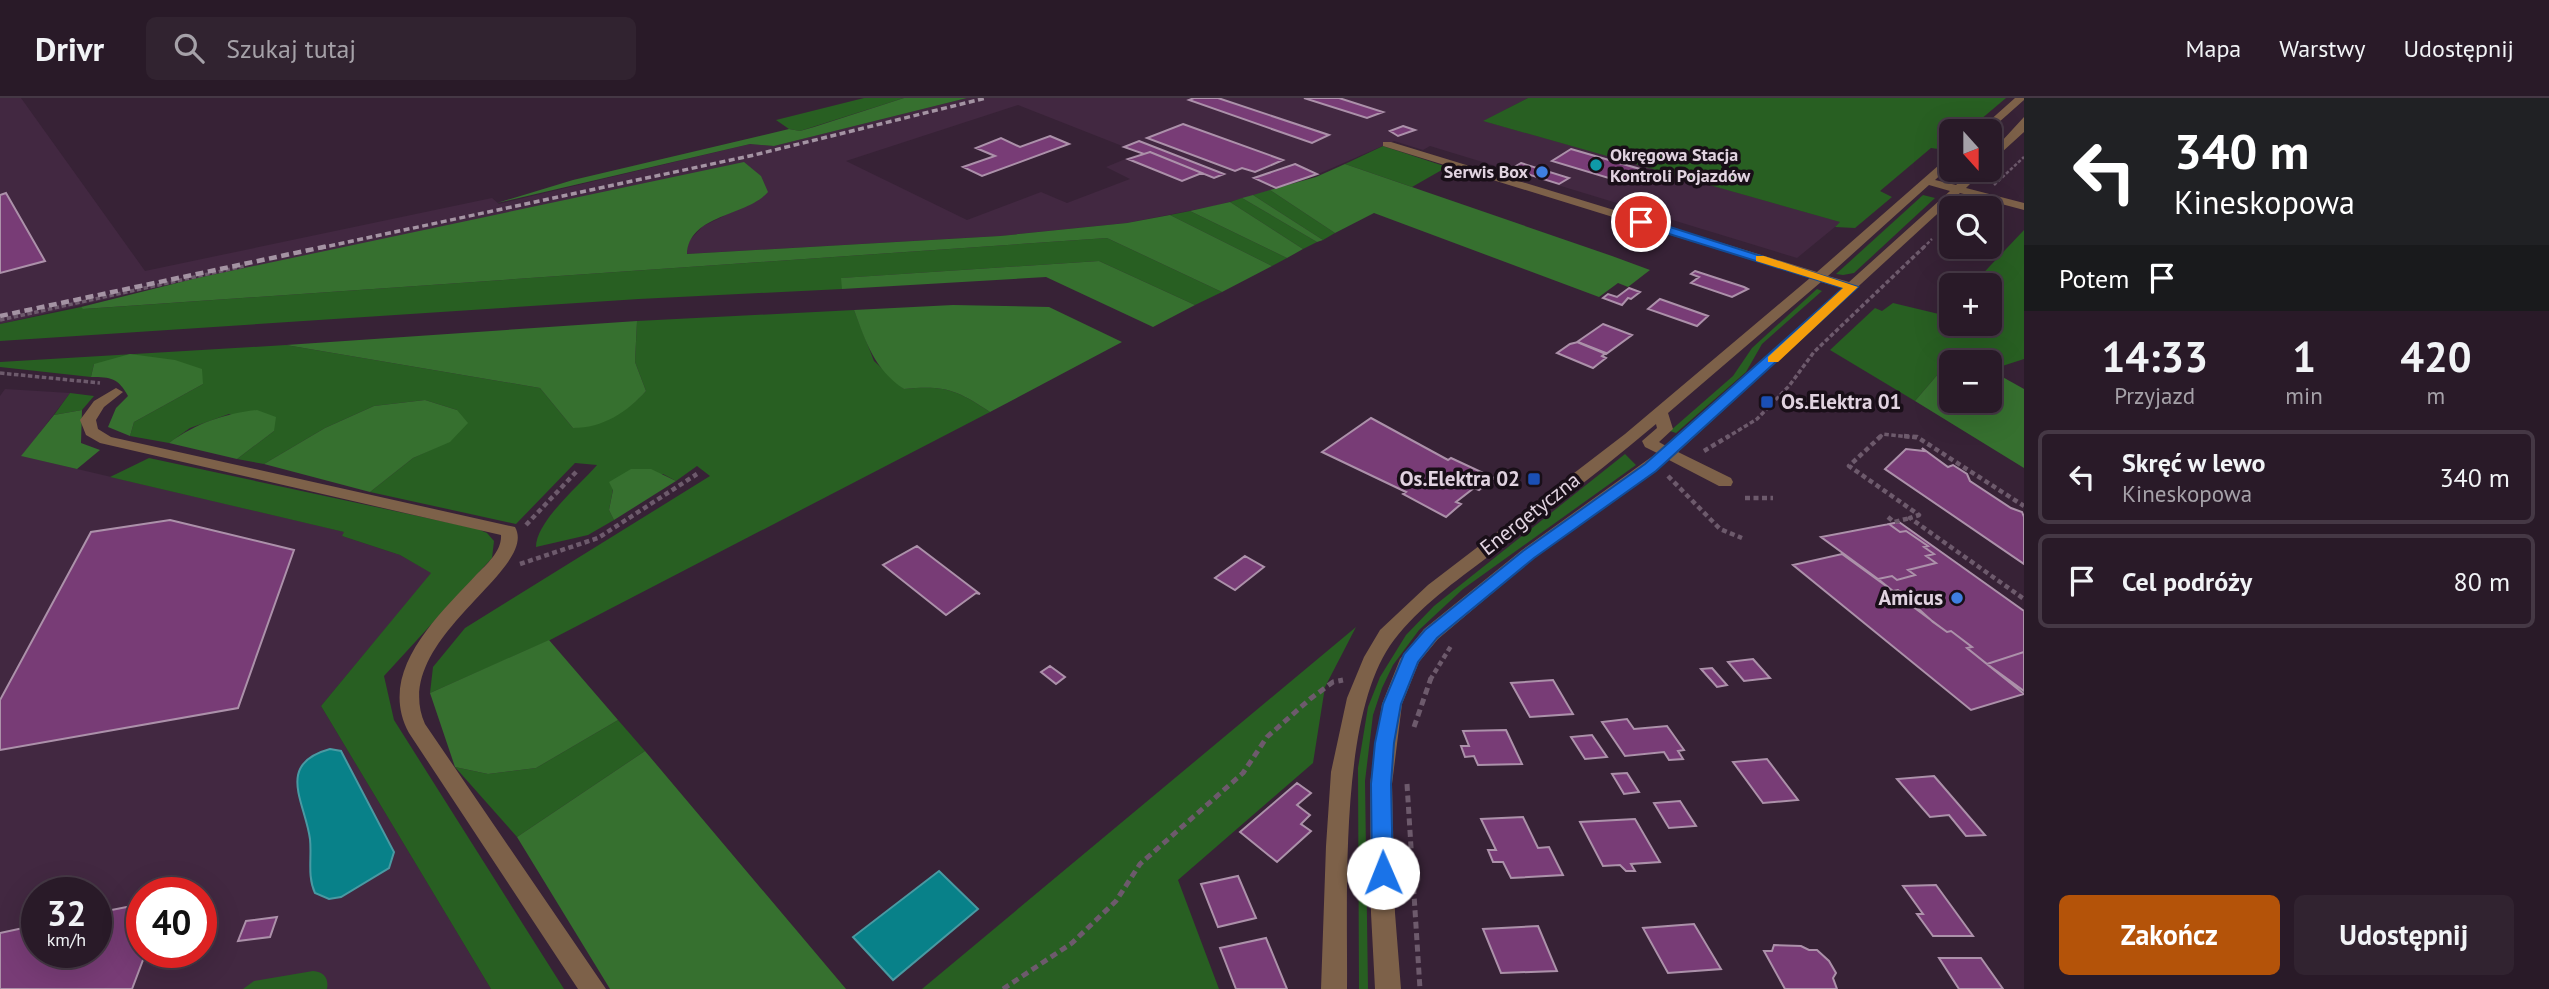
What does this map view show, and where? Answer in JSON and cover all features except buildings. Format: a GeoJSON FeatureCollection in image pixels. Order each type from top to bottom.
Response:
{"type":"FeatureCollection","features":[{"type":"Feature","properties":{"kind":"street"},"geometry":{"type":"LineString","coordinates":[[1997,119],[2021,98]]}},
{"type":"Feature","properties":{"kind":"street"},"geometry":{"type":"LineString","coordinates":[[2002,148],[2020,130],[2024,120]]}},
{"type":"Feature","properties":{"kind":"street"},"geometry":{"type":"LineString","coordinates":[[1387,144],[1852,287]]}},
{"type":"Feature","properties":{"kind":"street","name":"Energetyczna"},"geometry":{"type":"LineString","coordinates":[[1334,989],[1337,846],[1342,772],[1357,698],[1374,657],[1387,635],[1434,589],[1660,412],[1939,170]]}},
{"type":"Feature","properties":{"kind":"street"},"geometry":{"type":"LineString","coordinates":[[1927,181],[2024,207]]}},
{"type":"Feature","properties":{"kind":"street","name":"Energetyczna"},"geometry":{"type":"LineString","coordinates":[[1388,989],[1383,913],[1381,784],[1392,704],[1410,659],[1431,634],[1541,544],[1651,467],[1677,457],[1852,287],[1966,182]]}},
{"type":"Feature","properties":{"kind":"street"},"geometry":{"type":"LineString","coordinates":[[116,392],[99,404],[88,419],[88,428],[95,436],[123,446],[505,528],[510,540],[503,557],[422,649],[409,681],[408,706],[416,727],[593,989]]}},
{"type":"Feature","properties":{"kind":"street"},"geometry":{"type":"LineString","coordinates":[[1660,412],[1665,429],[1650,441],[1655,447],[1725,482]]}},
{"type":"Feature","properties":{"kind":"path"},"geometry":{"type":"LineString","coordinates":[[1996,191],[1991,188],[2024,157]]}},
{"type":"Feature","properties":{"kind":"path"},"geometry":{"type":"LineString","coordinates":[[1658,484],[1668,476],[1677,457],[1757,419],[1789,386],[1814,352],[1939,232]]}},
{"type":"Feature","properties":{"kind":"path"},"geometry":{"type":"LineString","coordinates":[[0,320],[244,266]]}},
{"type":"Feature","properties":{"kind":"path"},"geometry":{"type":"LineString","coordinates":[[0,373],[100,383],[116,392]]}},
{"type":"Feature","properties":{"kind":"path"},"geometry":{"type":"LineString","coordinates":[[1888,517],[1894,522],[1919,515],[1849,466],[1883,435],[1917,437],[2024,506]]}},
{"type":"Feature","properties":{"kind":"path"},"geometry":{"type":"LineString","coordinates":[[510,540],[577,471]]}},
{"type":"Feature","properties":{"kind":"path"},"geometry":{"type":"LineString","coordinates":[[488,574],[598,538],[697,474]]}},
{"type":"Feature","properties":{"kind":"path"},"geometry":{"type":"LineString","coordinates":[[1668,476],[1720,530],[1742,538]]}},
{"type":"Feature","properties":{"kind":"path"},"geometry":{"type":"LineString","coordinates":[[1745,498],[1773,498]]}},
{"type":"Feature","properties":{"kind":"path"},"geometry":{"type":"LineString","coordinates":[[1910,518],[2024,599]]}},
{"type":"Feature","properties":{"kind":"path"},"geometry":{"type":"LineString","coordinates":[[1413,734],[1432,674],[1458,638]]}},
{"type":"Feature","properties":{"kind":"path"},"geometry":{"type":"LineString","coordinates":[[1003,989],[1072,943],[1116,901],[1140,864],[1243,773],[1267,737],[1310,699],[1333,682],[1344,680]]}},
{"type":"Feature","properties":{"kind":"path"},"geometry":{"type":"LineString","coordinates":[[1408,771],[1420,989]]}},
{"type":"Feature","properties":{"kind":"shaded area"},"geometry":{"type":"Polygon","coordinates":[[[0,98],[21,98],[145,271],[492,198],[499,204],[750,144],[774,146],[967,98],[1528,98],[1484,121],[1841,222],[1797,258],[1430,146],[1423,150],[1394,141],[1293,185],[1214,206],[1127,223],[1000,236],[686,254],[688,242],[703,226],[724,216],[193,279],[0,324],[0,98]],[[1018,105],[846,161],[967,220],[1041,192],[1067,203],[1130,179],[1106,167],[1140,153],[1018,105]]]}},
{"type":"Feature","properties":{"kind":"shaded area"},"geometry":{"type":"Polygon","coordinates":[[[5,389],[70,393],[22,456],[345,532],[342,536],[400,555],[432,573],[321,706],[491,989],[0,989],[0,396],[5,389]]]}},
{"type":"Feature","properties":{"kind":"green space"},"geometry":{"type":"Polygon","coordinates":[[[864,98],[904,98],[800,131],[789,129],[776,120],[864,98]]]}},
{"type":"Feature","properties":{"kind":"green space"},"geometry":{"type":"Polygon","coordinates":[[[904,98],[967,98],[774,146],[750,144],[497,203],[573,180],[789,129],[800,131],[904,98]]]}},
{"type":"Feature","properties":{"kind":"green space"},"geometry":{"type":"Polygon","coordinates":[[[1528,98],[2006,98],[1981,119],[1939,119],[1939,149],[1931,148],[1880,191],[1892,197],[1855,228],[1835,227],[1840,222],[1483,121],[1528,98]]]}},
{"type":"Feature","properties":{"kind":"green space"},"geometry":{"type":"Polygon","coordinates":[[[1383,146],[1447,167],[1412,187],[1345,164],[1383,146]]]}},
{"type":"Feature","properties":{"kind":"green space"},"geometry":{"type":"Polygon","coordinates":[[[744,162],[761,176],[768,192],[746,207],[720,217],[697,231],[690,241],[687,254],[1000,236],[1127,223],[1170,215],[1272,266],[1222,292],[1107,238],[83,309],[81,307],[193,279],[744,162]]]}},
{"type":"Feature","properties":{"kind":"green space"},"geometry":{"type":"Polygon","coordinates":[[[1345,164],[1650,270],[1628,287],[1618,283],[1599,297],[1374,213],[1335,233],[1270,190],[1316,177],[1345,164]]]}},
{"type":"Feature","properties":{"kind":"green space"},"geometry":{"type":"Polygon","coordinates":[[[1270,190],[1335,233],[1323,240],[1253,195],[1270,190]]]}},
{"type":"Feature","properties":{"kind":"green space"},"geometry":{"type":"Polygon","coordinates":[[[1253,195],[1323,240],[1317,242],[1242,198],[1253,195]]]}},
{"type":"Feature","properties":{"kind":"green space"},"geometry":{"type":"Polygon","coordinates":[[[1923,195],[1935,198],[1854,273],[1836,274],[1923,195]]]}},
{"type":"Feature","properties":{"kind":"green space"},"geometry":{"type":"Polygon","coordinates":[[[1242,198],[1317,242],[1303,249],[1230,202],[1242,198]]]}},
{"type":"Feature","properties":{"kind":"green space"},"geometry":{"type":"Polygon","coordinates":[[[1230,202],[1303,249],[1287,258],[1190,211],[1230,202]]]}},
{"type":"Feature","properties":{"kind":"green space"},"geometry":{"type":"Polygon","coordinates":[[[1190,211],[1287,258],[1272,266],[1170,215],[1190,211]]]}},
{"type":"Feature","properties":{"kind":"green space"},"geometry":{"type":"Polygon","coordinates":[[[2024,230],[2024,359],[2002,366],[2002,350],[1939,350],[1939,373],[1915,401],[1830,350],[1875,308],[1882,311],[1893,303],[1939,314],[1939,336],[2002,336],[2002,273],[1983,273],[1997,259],[2002,259],[2002,253],[2024,230]]]}},
{"type":"Feature","properties":{"kind":"green space"},"geometry":{"type":"Polygon","coordinates":[[[1107,238],[1222,292],[1195,305],[1099,261],[842,278],[842,289],[639,299],[0,341],[0,324],[81,307],[84,309],[1107,238]]]}},
{"type":"Feature","properties":{"kind":"green space"},"geometry":{"type":"Polygon","coordinates":[[[1099,261],[1195,305],[1153,327],[1046,277],[842,289],[841,278],[1099,261]]]}},
{"type":"Feature","properties":{"kind":"green space"},"geometry":{"type":"Polygon","coordinates":[[[1817,289],[1822,291],[1762,344],[1746,372],[1676,433],[1670,431],[1733,376],[1752,348],[1817,289]]]}},
{"type":"Feature","properties":{"kind":"green space"},"geometry":{"type":"Polygon","coordinates":[[[953,305],[1049,307],[1122,342],[990,412],[950,391],[930,388],[904,389],[878,364],[854,310],[953,305]]]}},
{"type":"Feature","properties":{"kind":"green space"},"geometry":{"type":"Polygon","coordinates":[[[854,310],[874,361],[904,389],[930,388],[950,391],[990,412],[550,640],[430,693],[433,667],[465,628],[710,476],[697,466],[676,481],[663,474],[613,489],[609,510],[614,520],[588,535],[536,547],[543,526],[551,515],[597,465],[575,463],[516,524],[370,492],[413,458],[450,441],[457,410],[425,400],[374,406],[325,428],[264,464],[237,459],[274,431],[229,414],[190,428],[169,443],[130,436],[134,422],[203,384],[94,364],[91,377],[0,367],[0,362],[286,345],[540,388],[573,428],[613,417],[646,391],[635,362],[637,321],[854,310]]]}},
{"type":"Feature","properties":{"kind":"green space"},"geometry":{"type":"Polygon","coordinates":[[[637,321],[635,362],[646,391],[631,406],[614,417],[594,425],[573,428],[540,388],[286,345],[637,321]]]}},
{"type":"Feature","properties":{"kind":"green space"},"geometry":{"type":"Polygon","coordinates":[[[130,354],[175,360],[202,369],[203,384],[134,422],[130,436],[108,427],[116,408],[128,396],[121,385],[104,377],[91,377],[94,364],[130,354]]]}},
{"type":"Feature","properties":{"kind":"green space"},"geometry":{"type":"Polygon","coordinates":[[[1939,373],[1939,413],[2002,413],[2002,377],[2024,389],[2024,468],[1915,401],[1939,373]]]}},
{"type":"Feature","properties":{"kind":"green space"},"geometry":{"type":"Polygon","coordinates":[[[70,393],[94,396],[82,410],[54,415],[70,393]]]}},
{"type":"Feature","properties":{"kind":"green space"},"geometry":{"type":"Polygon","coordinates":[[[425,400],[457,410],[468,423],[450,442],[413,458],[370,492],[264,464],[325,428],[374,406],[425,400]]]}},
{"type":"Feature","properties":{"kind":"green space"},"geometry":{"type":"Polygon","coordinates":[[[82,410],[81,443],[100,450],[77,469],[21,456],[54,415],[82,410]]]}},
{"type":"Feature","properties":{"kind":"green space"},"geometry":{"type":"Polygon","coordinates":[[[257,410],[276,417],[274,431],[237,459],[169,443],[211,420],[257,410]]]}},
{"type":"Feature","properties":{"kind":"green space"},"geometry":{"type":"Polygon","coordinates":[[[1625,454],[1636,465],[1463,589],[1419,630],[1393,665],[1373,715],[1365,781],[1368,989],[1359,989],[1358,768],[1368,707],[1380,677],[1406,635],[1434,606],[1625,454]]]}},
{"type":"Feature","properties":{"kind":"green space"},"geometry":{"type":"Polygon","coordinates":[[[149,458],[478,529],[487,533],[494,541],[492,558],[384,676],[394,720],[564,989],[491,989],[321,706],[431,573],[400,555],[342,536],[344,532],[110,477],[149,458]]]}},
{"type":"Feature","properties":{"kind":"green space"},"geometry":{"type":"Polygon","coordinates":[[[631,469],[651,469],[676,481],[614,520],[609,510],[613,490],[609,482],[631,469]]]}},
{"type":"Feature","properties":{"kind":"green space"},"geometry":{"type":"Polygon","coordinates":[[[1356,627],[1325,687],[1313,763],[1178,880],[1219,989],[922,989],[1356,627]]]}},
{"type":"Feature","properties":{"kind":"green space"},"geometry":{"type":"Polygon","coordinates":[[[549,640],[618,720],[536,768],[488,774],[455,767],[430,693],[549,640]]]}},
{"type":"Feature","properties":{"kind":"green space"},"geometry":{"type":"Polygon","coordinates":[[[618,720],[645,751],[517,837],[455,767],[488,774],[536,768],[618,720]]]}},
{"type":"Feature","properties":{"kind":"green space"},"geometry":{"type":"Polygon","coordinates":[[[645,751],[846,989],[610,989],[517,837],[645,751]]]}},
{"type":"Feature","properties":{"kind":"green space"},"geometry":{"type":"Polygon","coordinates":[[[313,971],[325,976],[327,989],[243,989],[254,981],[313,971]]]}},
{"type":"Feature","properties":{"kind":"water"},"geometry":{"type":"Polygon","coordinates":[[[330,749],[341,751],[394,852],[389,868],[341,897],[329,899],[315,893],[313,887],[310,873],[310,839],[300,798],[298,774],[303,764],[313,756],[330,749]]]}},
{"type":"Feature","properties":{"kind":"water"},"geometry":{"type":"Polygon","coordinates":[[[939,871],[978,909],[893,980],[853,937],[939,871]]]}},
{"type":"Feature","properties":{"kind":"railway"},"geometry":{"type":"LineString","coordinates":[[320,248],[754,155],[986,98]]}},
{"type":"Feature","properties":{"kind":"railway"},"geometry":{"type":"LineString","coordinates":[[0,316],[328,246]]}},
{"type":"Feature","properties":{"kind":"slow traffic"},"geometry":{"type":"LineString","coordinates":[[1760,258],[1852,287],[1773,359]]}},
{"type":"Feature","properties":{"kind":"place","name":"Okręgowa Stacja Kontroli Pojazdów"},"geometry":{"type":"Point","coordinates":[1596,165]}},
{"type":"Feature","properties":{"kind":"place","name":"Serwis Box"},"geometry":{"type":"Point","coordinates":[1542,172]}},
{"type":"Feature","properties":{"kind":"place","name":"Os.Elektra 01"},"geometry":{"type":"Point","coordinates":[1767,402]}},
{"type":"Feature","properties":{"kind":"place","name":"Os.Elektra 02"},"geometry":{"type":"Point","coordinates":[1534,479]}},
{"type":"Feature","properties":{"kind":"place","name":"Amicus"},"geometry":{"type":"Point","coordinates":[1957,598]}},
{"type":"Feature","properties":{"kind":"route"},"geometry":{"type":"LineString","coordinates":[[1383,873],[1381,784],[1385,743],[1392,704],[1410,659],[1431,634],[1528,554],[1651,467],[1852,287],[1641,222]]}}]}
